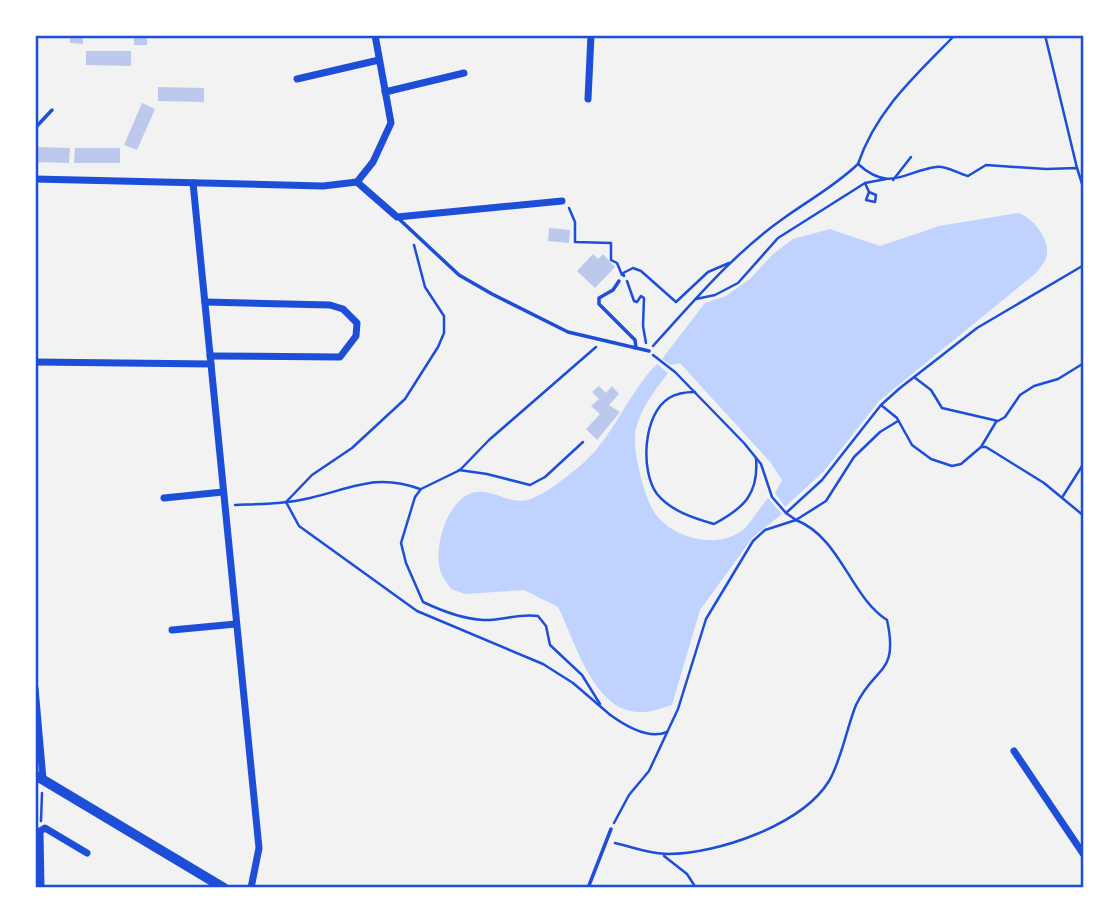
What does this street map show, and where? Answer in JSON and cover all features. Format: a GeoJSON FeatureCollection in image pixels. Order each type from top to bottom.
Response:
{"type":"FeatureCollection","features":[{"type":"Feature","properties":{"kind":"street"},"geometry":{"type":"LineString","coordinates":[[35,179],[323,186],[356,182],[373,162],[391,123],[375,35]]}},
{"type":"Feature","properties":{"kind":"street"},"geometry":{"type":"LineString","coordinates":[[588,99],[591,35]]}},
{"type":"Feature","properties":{"kind":"street"},"geometry":{"type":"LineString","coordinates":[[296,79],[379,60]]}},
{"type":"Feature","properties":{"kind":"street"},"geometry":{"type":"LineString","coordinates":[[385,92],[464,73]]}},
{"type":"Feature","properties":{"kind":"street"},"geometry":{"type":"LineString","coordinates":[[356,182],[397,217],[562,201]]}},
{"type":"Feature","properties":{"kind":"street"},"geometry":{"type":"LineString","coordinates":[[193,183],[259,848],[251,888]]}},
{"type":"Feature","properties":{"kind":"street"},"geometry":{"type":"LineString","coordinates":[[35,362],[340,357],[356,336],[357,323],[343,309],[330,305],[205,302]]}},
{"type":"Feature","properties":{"kind":"street"},"geometry":{"type":"LineString","coordinates":[[163,498],[223,492]]}},
{"type":"Feature","properties":{"kind":"street"},"geometry":{"type":"LineString","coordinates":[[172,630],[236,624]]}},
{"type":"Feature","properties":{"kind":"street"},"geometry":{"type":"LineString","coordinates":[[35,688],[39,777],[224,888]]}},
{"type":"Feature","properties":{"kind":"street"},"geometry":{"type":"LineString","coordinates":[[1014,751],[1084,855]]}},
{"type":"Feature","properties":{"kind":"street"},"geometry":{"type":"LineString","coordinates":[[41,888],[40,831],[45,828],[87,853]]}},
{"type":"Feature","properties":{"kind":"lane"},"geometry":{"type":"LineString","coordinates":[[35,128],[52,110]]}},
{"type":"Feature","properties":{"kind":"lane"},"geometry":{"type":"LineString","coordinates":[[397,217],[459,275],[492,294],[568,332],[649,351]]}},
{"type":"Feature","properties":{"kind":"lane"},"geometry":{"type":"LineString","coordinates":[[619,281],[613,290],[599,298],[599,304],[635,340],[636,348]]}},
{"type":"Feature","properties":{"kind":"lane"},"geometry":{"type":"LineString","coordinates":[[588,888],[611,829]]}},
{"type":"Feature","properties":{"kind":"path"},"geometry":{"type":"LineString","coordinates":[[649,351],[733,262],[783,218],[828,190],[858,164],[872,129],[889,103],[955,35]]}},
{"type":"Feature","properties":{"kind":"path"},"geometry":{"type":"LineString","coordinates":[[1045,35],[1084,190]]}},
{"type":"Feature","properties":{"kind":"path"},"geometry":{"type":"LineString","coordinates":[[892,180],[911,157]]}},
{"type":"Feature","properties":{"kind":"path"},"geometry":{"type":"LineString","coordinates":[[858,164],[892,180],[937,166],[968,176],[986,165],[1077,168]]}},
{"type":"Feature","properties":{"kind":"path"},"geometry":{"type":"LineString","coordinates":[[696,299],[715,295],[738,283],[778,238],[865,183],[887,179]]}},
{"type":"Feature","properties":{"kind":"path"},"geometry":{"type":"LineString","coordinates":[[865,183],[869,192]]}},
{"type":"Feature","properties":{"kind":"path"},"geometry":{"type":"LineString","coordinates":[[562,201],[567,202],[575,222],[575,242],[611,243],[611,260],[617,262],[634,301],[637,302],[641,296],[644,298],[643,335],[649,351],[695,392],[756,458],[772,497],[786,513],[820,536],[850,573],[873,611],[887,620],[893,645],[889,660],[878,678],[861,694],[830,780],[810,801],[773,826],[734,843],[691,853],[662,854],[607,840]]}},
{"type":"Feature","properties":{"kind":"path"},"geometry":{"type":"LineString","coordinates":[[286,502],[312,475],[352,448],[405,399],[438,347],[444,333],[444,316],[425,287],[416,248],[410,239]]}},
{"type":"Feature","properties":{"kind":"path"},"geometry":{"type":"LineString","coordinates":[[619,281],[622,273],[632,268],[641,271],[676,302],[708,272],[733,262]]}},
{"type":"Feature","properties":{"kind":"path"},"geometry":{"type":"LineString","coordinates":[[786,513],[822,480],[881,405],[914,377],[977,328],[1084,265]]}},
{"type":"Feature","properties":{"kind":"path"},"geometry":{"type":"LineString","coordinates":[[604,340],[459,470],[421,489],[407,517],[401,543],[405,563],[423,602],[446,612],[484,620],[521,613],[538,617],[546,626],[550,645],[582,676],[608,713]]}},
{"type":"Feature","properties":{"kind":"path"},"geometry":{"type":"LineString","coordinates":[[881,405],[898,421],[912,445],[931,458],[952,466],[961,464],[981,447],[996,421],[1005,417],[1020,395],[1034,386],[1058,379],[1084,363]]}},
{"type":"Feature","properties":{"kind":"path"},"geometry":{"type":"LineString","coordinates":[[914,377],[931,390],[943,408],[996,421]]}},
{"type":"Feature","properties":{"kind":"path"},"geometry":{"type":"LineString","coordinates":[[695,392],[684,392],[666,399],[652,422],[647,463],[652,487],[659,496],[679,512],[714,524],[737,512],[753,495],[757,475],[756,458]]}},
{"type":"Feature","properties":{"kind":"path"},"geometry":{"type":"LineString","coordinates":[[611,829],[629,795],[649,771],[678,709],[705,619],[753,541],[765,530],[796,520],[826,501],[854,457],[880,432],[898,421]]}},
{"type":"Feature","properties":{"kind":"path"},"geometry":{"type":"LineString","coordinates":[[459,470],[530,485],[545,477],[583,442]]}},
{"type":"Feature","properties":{"kind":"path"},"geometry":{"type":"LineString","coordinates":[[981,447],[999,453],[1063,497],[1084,516]]}},
{"type":"Feature","properties":{"kind":"path"},"geometry":{"type":"LineString","coordinates":[[1063,497],[1084,463]]}},
{"type":"Feature","properties":{"kind":"path"},"geometry":{"type":"LineString","coordinates":[[225,506],[286,502],[358,483],[384,480],[421,489]]}},
{"type":"Feature","properties":{"kind":"path"},"geometry":{"type":"LineString","coordinates":[[286,502],[299,526],[417,611],[543,664],[573,683],[608,713],[639,731],[659,735],[667,732]]}},
{"type":"Feature","properties":{"kind":"path"},"geometry":{"type":"LineString","coordinates":[[39,777],[40,831]]}},
{"type":"Feature","properties":{"kind":"path"},"geometry":{"type":"LineString","coordinates":[[662,854],[687,874],[696,888]]}},
{"type":"Feature","properties":{"kind":"water"},"geometry":{"type":"Polygon","coordinates":[[[1018,213],[1030,219],[1044,237],[1046,258],[1036,273],[879,401],[823,472],[785,507],[775,493],[782,480],[771,463],[680,363],[671,365],[662,359],[705,303],[726,296],[751,278],[773,254],[793,239],[830,229],[880,246],[939,226],[1018,213]]]}},
{"type":"Feature","properties":{"kind":"water"},"geometry":{"type":"Polygon","coordinates":[[[657,364],[668,373],[645,407],[638,421],[635,437],[639,471],[654,512],[672,529],[684,535],[710,540],[735,535],[745,528],[768,498],[782,514],[753,537],[700,610],[672,705],[640,712],[624,709],[610,700],[598,687],[579,655],[558,607],[524,590],[465,594],[451,589],[441,572],[438,555],[448,518],[462,498],[472,493],[484,492],[525,501],[556,484],[592,455],[657,364]]]}},
{"type":"Feature","properties":{"kind":"building"},"geometry":{"type":"Polygon","coordinates":[[[70,35],[83,35],[83,44],[70,43],[70,35]]]}},
{"type":"Feature","properties":{"kind":"building"},"geometry":{"type":"Polygon","coordinates":[[[134,35],[147,35],[147,45],[134,45],[134,35]]]}},
{"type":"Feature","properties":{"kind":"building"},"geometry":{"type":"Polygon","coordinates":[[[86,51],[131,51],[131,66],[86,65],[86,51]]]}},
{"type":"Feature","properties":{"kind":"building"},"geometry":{"type":"Polygon","coordinates":[[[158,87],[204,88],[204,102],[158,101],[158,87]]]}},
{"type":"Feature","properties":{"kind":"building"},"geometry":{"type":"Polygon","coordinates":[[[142,103],[155,109],[137,150],[124,145],[142,103]]]}},
{"type":"Feature","properties":{"kind":"building"},"geometry":{"type":"Polygon","coordinates":[[[35,147],[70,148],[69,163],[35,162],[35,147]]]}},
{"type":"Feature","properties":{"kind":"building"},"geometry":{"type":"Polygon","coordinates":[[[75,148],[120,148],[120,163],[74,163],[75,148]]]}},
{"type":"Feature","properties":{"kind":"building"},"geometry":{"type":"Polygon","coordinates":[[[549,228],[570,230],[569,243],[548,241],[549,228]]]}},
{"type":"Feature","properties":{"kind":"building"},"geometry":{"type":"Polygon","coordinates":[[[593,254],[598,259],[603,254],[615,267],[595,288],[577,271],[593,254]]]}},
{"type":"Feature","properties":{"kind":"building"},"geometry":{"type":"Polygon","coordinates":[[[599,386],[606,393],[612,386],[619,394],[609,405],[620,412],[597,440],[586,429],[600,414],[591,406],[599,399],[592,392],[599,386]]]}}]}
